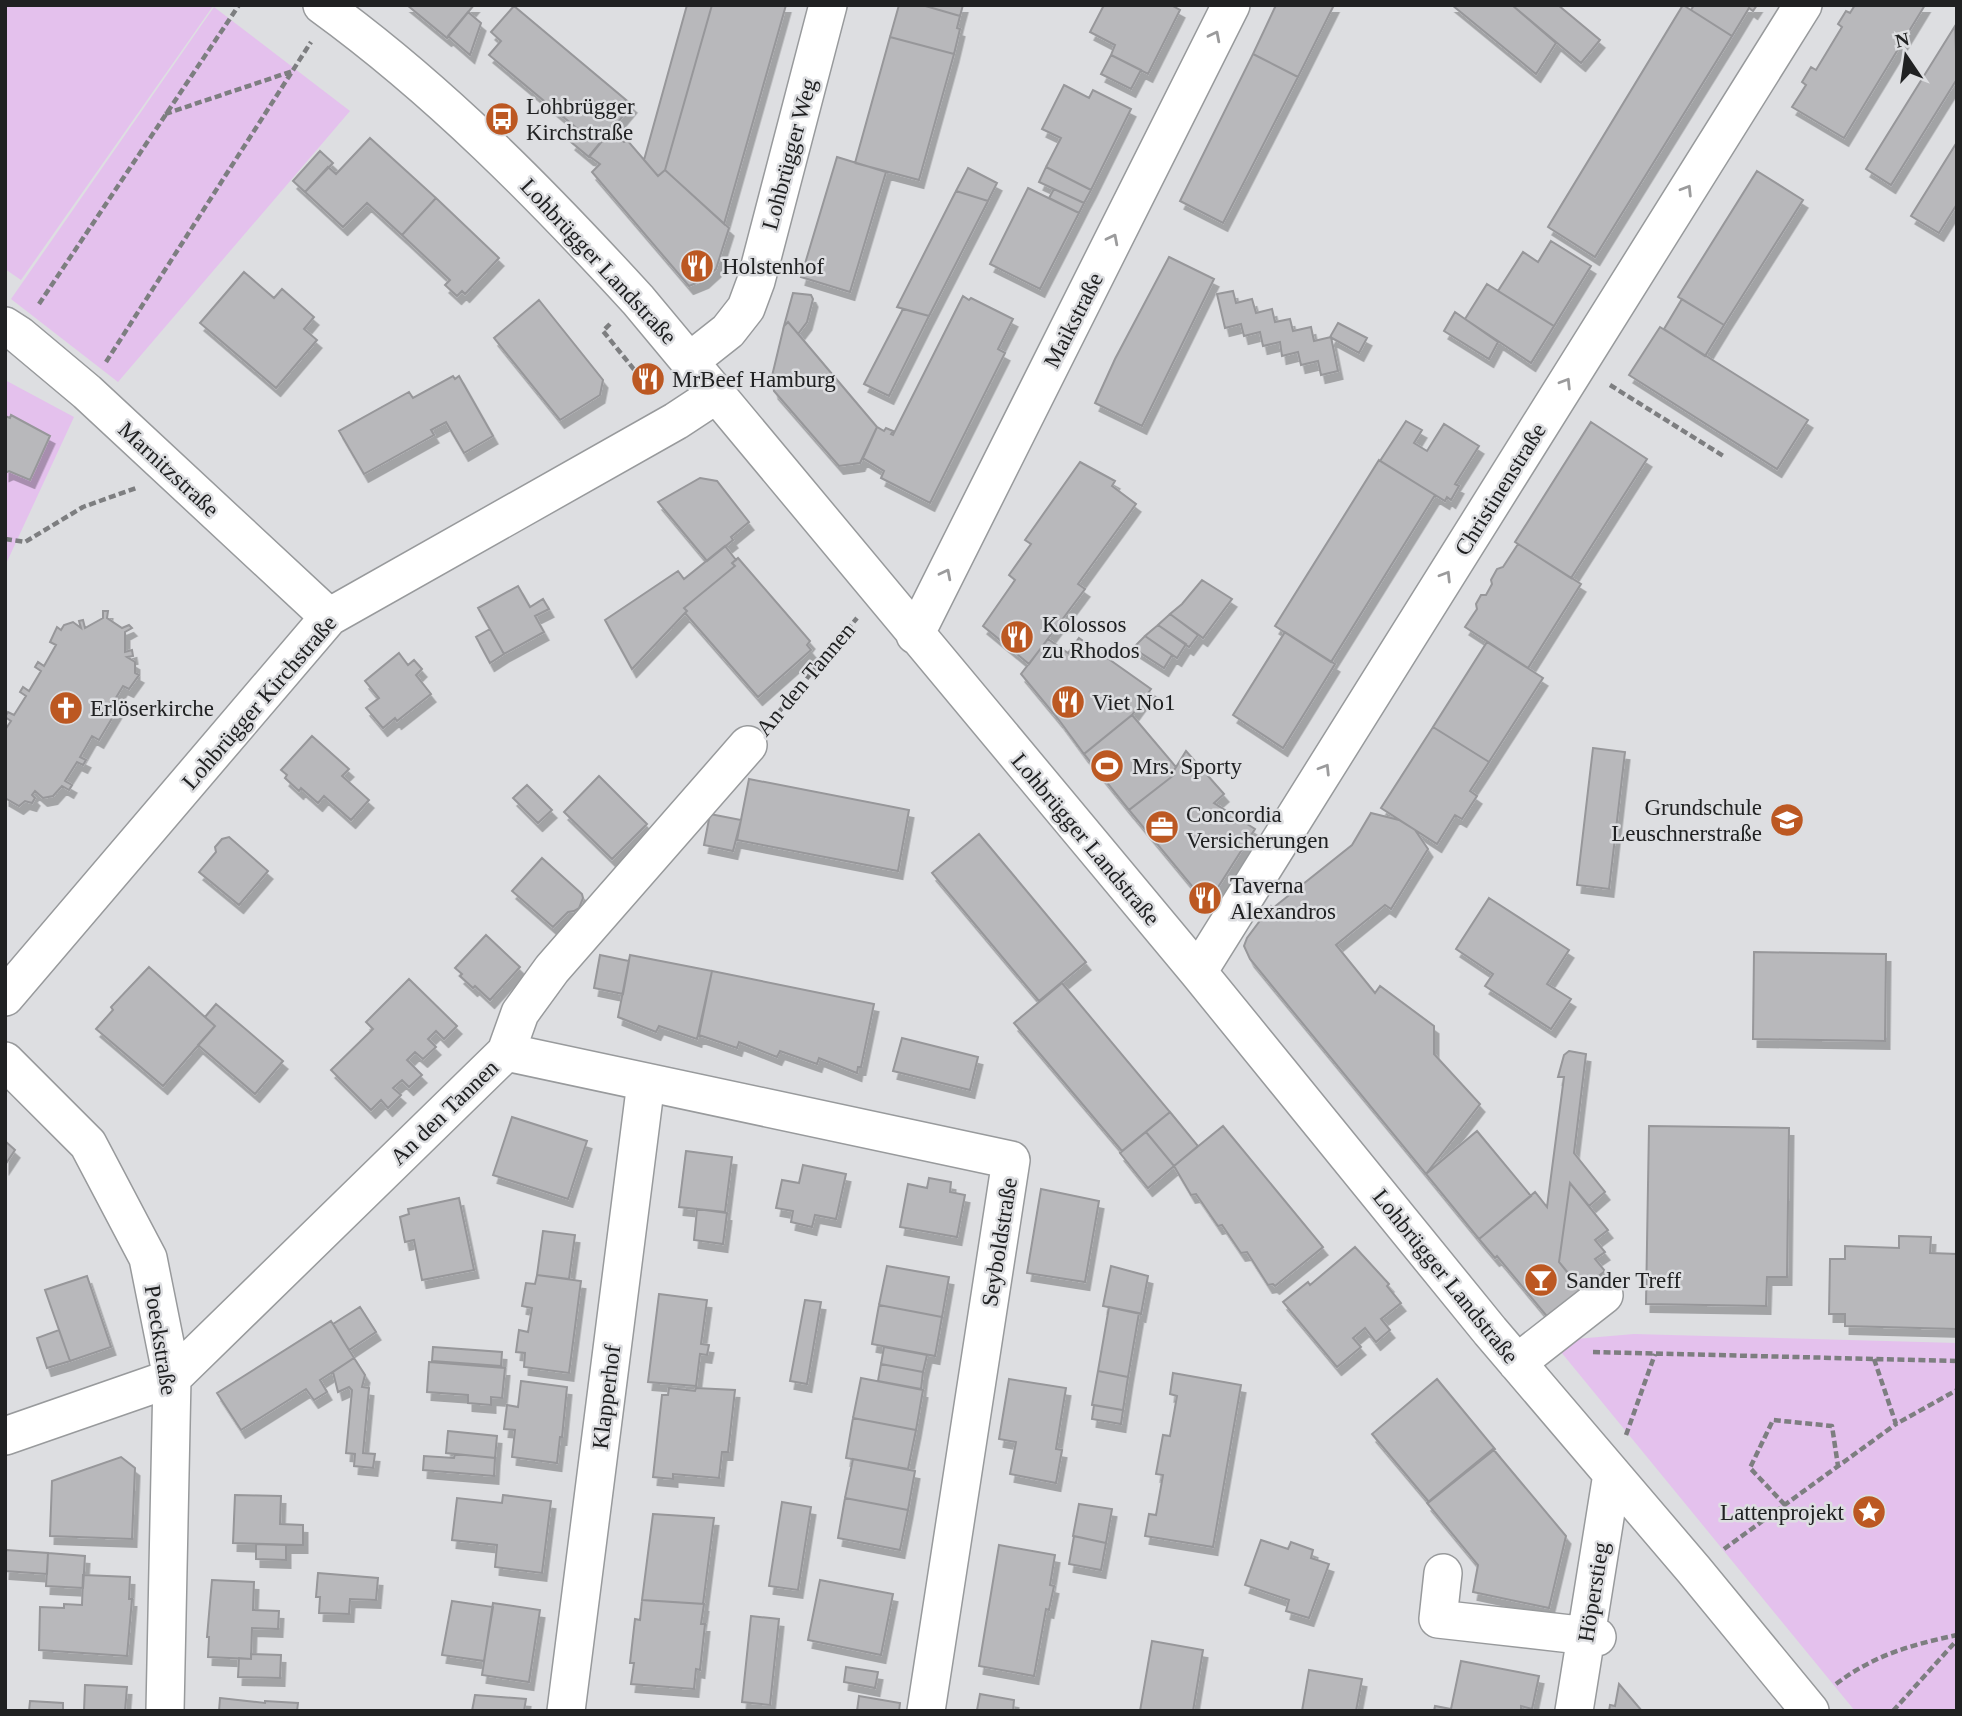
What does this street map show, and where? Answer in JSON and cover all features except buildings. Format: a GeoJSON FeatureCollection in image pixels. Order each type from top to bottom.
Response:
{"type":"FeatureCollection","features":[{"type":"Feature","properties":{"kind":"street","name":"Lohbrügger Weg"},"geometry":{"type":"LineString","coordinates":[[690,361],[728,331],[746,308],[756,281],[828,5]]}},
{"type":"Feature","properties":{"kind":"street","name":"Maikstraße"},"geometry":{"type":"LineString","coordinates":[[915,635],[1231,5]]}},
{"type":"Feature","properties":{"kind":"street","name":"Christinenstraße"},"geometry":{"type":"LineString","coordinates":[[1198,972],[1803,5]]}},
{"type":"Feature","properties":{"kind":"street","name":"Lohbrügger Landstraße"},"geometry":{"type":"LineString","coordinates":[[326,8],[403,69],[484,141],[562,218],[690,361],[915,635],[1198,972],[1517,1363],[1694,1570],[1808,1709]]}},
{"type":"Feature","properties":{"kind":"street","name":"Marnitzstraße"},"geometry":{"type":"LineString","coordinates":[[12,330],[87,392],[329,617]]}},
{"type":"Feature","properties":{"kind":"street","name":"Lohbrügger Kirchstraße"},"geometry":{"type":"LineString","coordinates":[[5,997],[329,617],[676,421],[717,394]]}},
{"type":"Feature","properties":{"kind":"street","name":"An den Tannen"},"geometry":{"type":"LineString","coordinates":[[5,1436],[173,1378],[506,1052],[520,1013],[552,969],[748,746]]}},
{"type":"Feature","properties":{"kind":"street","name":"Seyboldstraße"},"geometry":{"type":"LineString","coordinates":[[506,1052],[1011,1160],[926,1711]]}},
{"type":"Feature","properties":{"kind":"street","name":"Poeckstraße"},"geometry":{"type":"LineString","coordinates":[[5,1061],[88,1144],[148,1258],[173,1378],[165,1711]]}},
{"type":"Feature","properties":{"kind":"street","name":"Klapperhof"},"geometry":{"type":"LineString","coordinates":[[566,1711],[646,1082]]}},
{"type":"Feature","properties":{"kind":"street"},"geometry":{"type":"LineString","coordinates":[[1517,1363],[1604,1295]]}},
{"type":"Feature","properties":{"kind":"street","name":"Höperstieg"},"geometry":{"type":"LineString","coordinates":[[1574,1711],[1591,1636],[1612,1474]]}},
{"type":"Feature","properties":{"kind":"street"},"geometry":{"type":"LineString","coordinates":[[1443,1573],[1438,1619],[1591,1636]]}},
{"type":"Feature","properties":{"kind":"path"},"geometry":{"type":"LineString","coordinates":[[12,330],[239,5]]}},
{"type":"Feature","properties":{"kind":"path"},"geometry":{"type":"LineString","coordinates":[[87,392],[294,70],[326,8]]}},
{"type":"Feature","properties":{"kind":"path"},"geometry":{"type":"LineString","coordinates":[[164,115],[294,70]]}},
{"type":"Feature","properties":{"kind":"path"},"geometry":{"type":"LineString","coordinates":[[603,331],[676,421]]}},
{"type":"Feature","properties":{"kind":"path"},"geometry":{"type":"LineString","coordinates":[[1578,365],[1725,457]]}},
{"type":"Feature","properties":{"kind":"path"},"geometry":{"type":"LineString","coordinates":[[5,538],[25,542],[83,507],[173,474]]}},
{"type":"Feature","properties":{"kind":"path","name":"An den Tannen"},"geometry":{"type":"LineString","coordinates":[[748,746],[880,590]]}},
{"type":"Feature","properties":{"kind":"path"},"geometry":{"type":"LineString","coordinates":[[1587,1352],[1957,1361]]}},
{"type":"Feature","properties":{"kind":"path"},"geometry":{"type":"LineString","coordinates":[[1612,1474],[1655,1354]]}},
{"type":"Feature","properties":{"kind":"path"},"geometry":{"type":"LineString","coordinates":[[1874,1359],[1896,1424]]}},
{"type":"Feature","properties":{"kind":"path"},"geometry":{"type":"LineString","coordinates":[[1694,1570],[1896,1424],[1957,1390]]}},
{"type":"Feature","properties":{"kind":"path"},"geometry":{"type":"LineString","coordinates":[[1785,1505],[1750,1468],[1773,1419],[1832,1426],[1838,1466]]}},
{"type":"Feature","properties":{"kind":"path"},"geometry":{"type":"LineString","coordinates":[[1808,1709],[1858,1667],[1908,1645],[1957,1637]]}},
{"type":"Feature","properties":{"kind":"path"},"geometry":{"type":"LineString","coordinates":[[1893,1711],[1957,1637]]}},
{"type":"Feature","properties":{"kind":"shaded area"},"geometry":{"type":"Polygon","coordinates":[[[5,5],[213,6],[21,280],[5,269],[5,5]]]}},
{"type":"Feature","properties":{"kind":"shaded area"},"geometry":{"type":"Polygon","coordinates":[[[214,7],[350,111],[118,382],[11,299],[214,7]]]}},
{"type":"Feature","properties":{"kind":"shaded area"},"geometry":{"type":"Polygon","coordinates":[[[5,380],[74,417],[5,566],[5,380]]]}},
{"type":"Feature","properties":{"kind":"shaded area"},"geometry":{"type":"Polygon","coordinates":[[[1634,1334],[1957,1343],[1957,1711],[1855,1711],[1552,1341],[1634,1334]]]}},
{"type":"Feature","properties":{"kind":"place","name":"Lohbrügger Kirchstraße"},"geometry":{"type":"Point","coordinates":[502,119]}},
{"type":"Feature","properties":{"kind":"place","name":"Holstenhof"},"geometry":{"type":"Point","coordinates":[697,266]}},
{"type":"Feature","properties":{"kind":"place","name":"MrBeef Hamburg"},"geometry":{"type":"Point","coordinates":[648,379]}},
{"type":"Feature","properties":{"kind":"place","name":"Kolossos zu Rhodos"},"geometry":{"type":"Point","coordinates":[1017,637]}},
{"type":"Feature","properties":{"kind":"place","name":"Viet No1"},"geometry":{"type":"Point","coordinates":[1068,702]}},
{"type":"Feature","properties":{"kind":"place","name":"Erlöserkirche"},"geometry":{"type":"Point","coordinates":[66,708]}},
{"type":"Feature","properties":{"kind":"place","name":"Mrs. Sporty"},"geometry":{"type":"Point","coordinates":[1107,766]}},
{"type":"Feature","properties":{"kind":"place","name":"Grundschule Leuschnerstraße"},"geometry":{"type":"Point","coordinates":[1787,820]}},
{"type":"Feature","properties":{"kind":"place","name":"Concordia Versicherungen"},"geometry":{"type":"Point","coordinates":[1162,827]}},
{"type":"Feature","properties":{"kind":"place","name":"Taverna Alexandros"},"geometry":{"type":"Point","coordinates":[1205,898]}},
{"type":"Feature","properties":{"kind":"place","name":"Sander Treff"},"geometry":{"type":"Point","coordinates":[1541,1280]}},
{"type":"Feature","properties":{"kind":"place","name":"Lattenprojekt"},"geometry":{"type":"Point","coordinates":[1869,1512]}}]}
